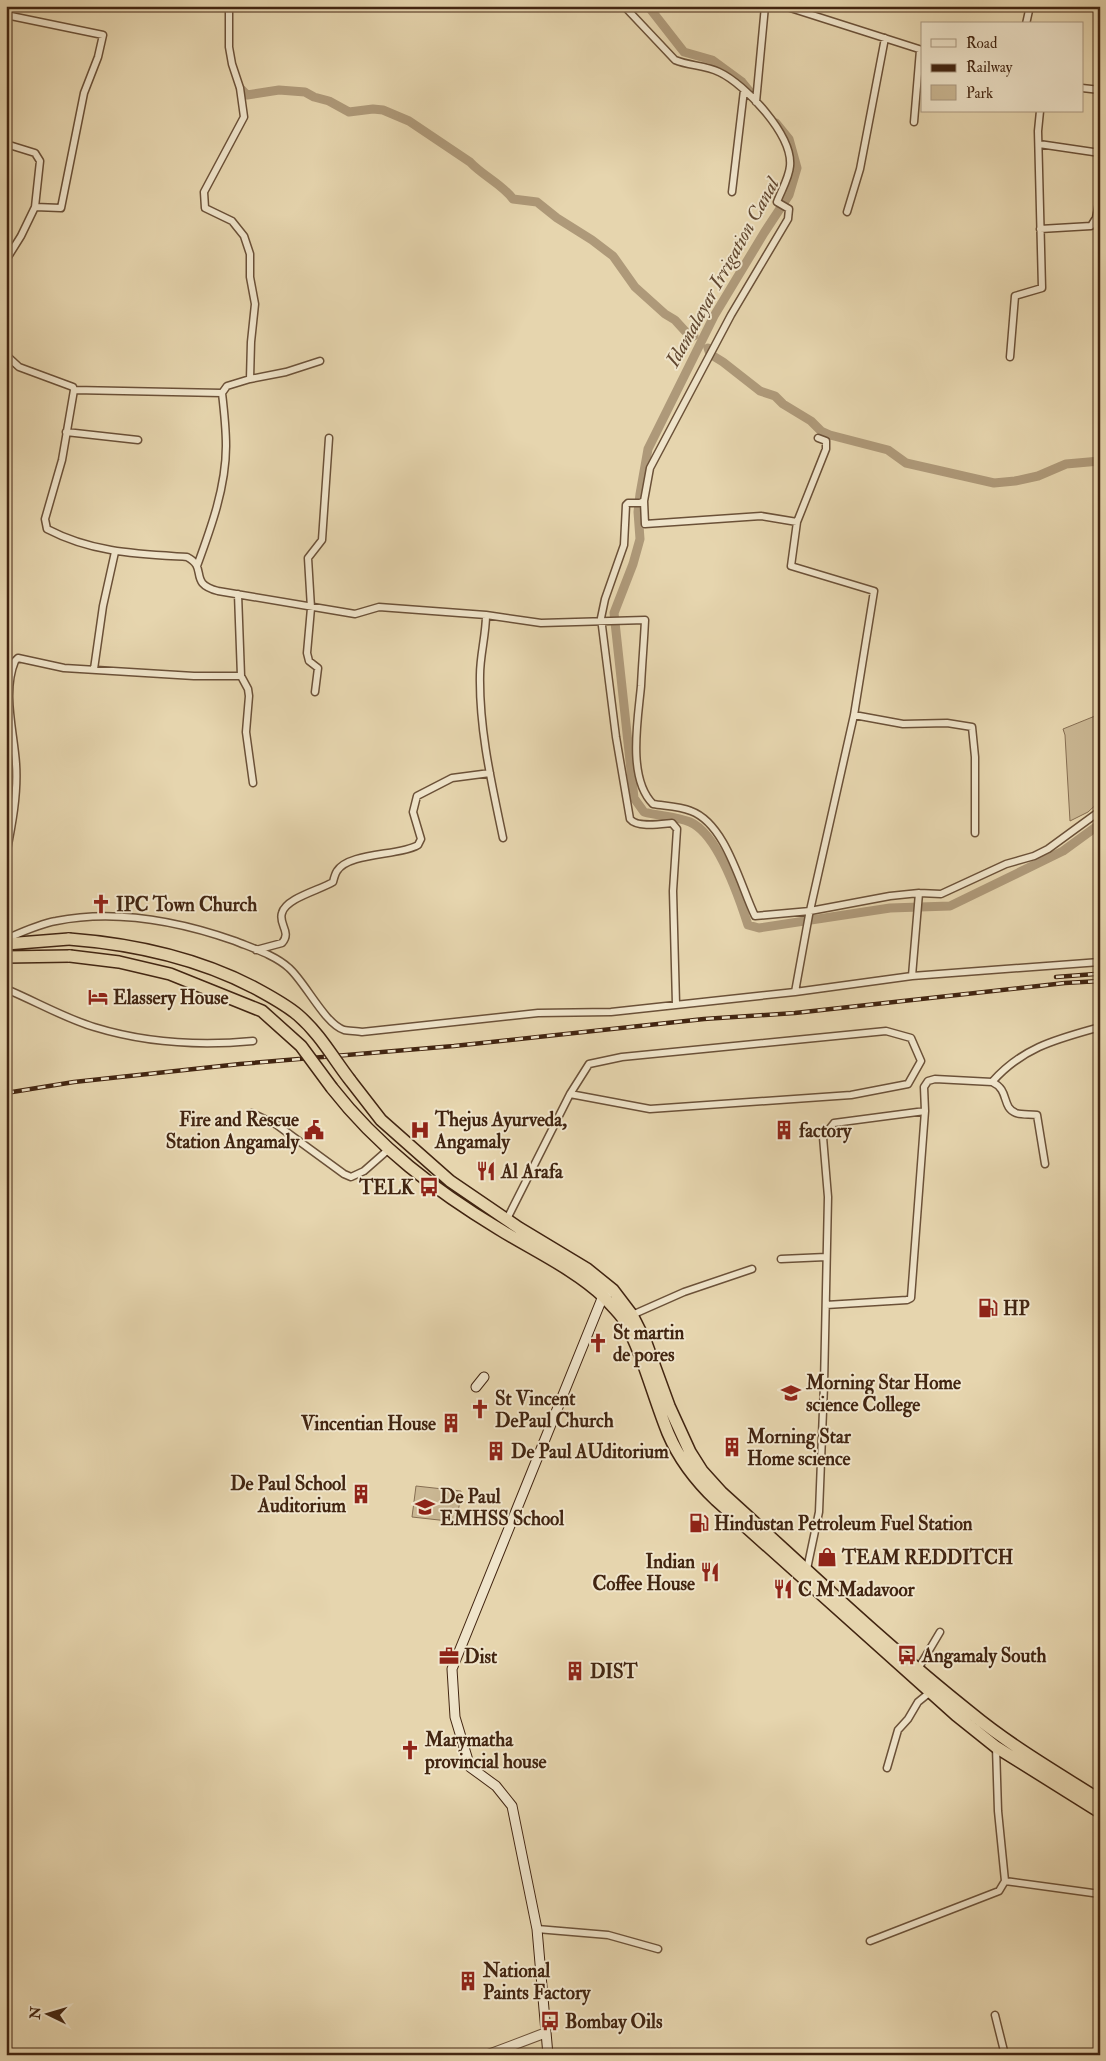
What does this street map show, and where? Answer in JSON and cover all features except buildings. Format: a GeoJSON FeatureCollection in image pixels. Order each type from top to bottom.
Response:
{"type":"FeatureCollection","features":[{"type":"Feature","properties":{"kind":"highway"},"geometry":{"type":"LineString","coordinates":[[6,944],[69,939],[113,942],[147,948],[184,958],[235,978],[267,994],[297,1014],[329,1048],[350,1080],[382,1120],[450,1181],[507,1220],[587,1269],[614,1290],[632,1315],[646,1343],[678,1427],[694,1458],[721,1492],[918,1669],[971,1714],[1009,1742],[1100,1800]]}},
{"type":"Feature","properties":{"kind":"highway"},"geometry":{"type":"LineString","coordinates":[[6,957],[70,956],[119,962],[170,974],[262,1011],[280,1025],[301,1046],[366,1129],[400,1160],[449,1197],[564,1268],[603,1296],[623,1318],[668,1433],[680,1457],[696,1481],[929,1693],[996,1747],[1100,1812]]}},
{"type":"Feature","properties":{"kind":"highway"},"geometry":{"type":"LineString","coordinates":[[366,1129],[382,1120]]}},
{"type":"Feature","properties":{"kind":"main road"},"geometry":{"type":"LineString","coordinates":[[548,2055],[537,1929],[512,1806],[496,1786],[470,1767],[455,1717],[452,1669],[603,1296],[614,1290]]}},
{"type":"Feature","properties":{"kind":"main road"},"geometry":{"type":"LineString","coordinates":[[476,1387],[484,1377]]}},
{"type":"Feature","properties":{"kind":"main road"},"geometry":{"type":"LineString","coordinates":[[487,2055],[545,2033]]}},
{"type":"Feature","properties":{"kind":"street"},"geometry":{"type":"LineString","coordinates":[[229,6],[229,47],[232,64],[240,88],[244,117],[204,192],[205,208],[232,221],[244,236],[250,254],[250,277],[255,304],[250,378]]}},
{"type":"Feature","properties":{"kind":"street"},"geometry":{"type":"LineString","coordinates":[[624,6],[675,60],[684,64],[715,70],[744,90],[780,132],[790,162],[790,169],[777,202],[787,208],[790,214],[707,359],[650,468],[642,502],[646,524],[761,516],[798,522]]}},
{"type":"Feature","properties":{"kind":"street"},"geometry":{"type":"LineString","coordinates":[[756,102],[765,6]]}},
{"type":"Feature","properties":{"kind":"street"},"geometry":{"type":"LineString","coordinates":[[784,6],[921,50],[914,122]]}},
{"type":"Feature","properties":{"kind":"street"},"geometry":{"type":"LineString","coordinates":[[1026,22],[1030,6]]}},
{"type":"Feature","properties":{"kind":"street"},"geometry":{"type":"LineString","coordinates":[[6,15],[103,35],[98,57],[84,93],[61,208],[35,207]]}},
{"type":"Feature","properties":{"kind":"street"},"geometry":{"type":"LineString","coordinates":[[847,212],[860,170],[884,38]]}},
{"type":"Feature","properties":{"kind":"street"},"geometry":{"type":"LineString","coordinates":[[1084,88],[1100,90]]}},
{"type":"Feature","properties":{"kind":"street"},"geometry":{"type":"LineString","coordinates":[[732,192],[744,90]]}},
{"type":"Feature","properties":{"kind":"street"},"geometry":{"type":"LineString","coordinates":[[1010,357],[1015,296],[1042,288],[1038,144],[1040,112]]}},
{"type":"Feature","properties":{"kind":"street"},"geometry":{"type":"LineString","coordinates":[[6,144],[35,153],[40,161],[35,207],[21,236],[6,260]]}},
{"type":"Feature","properties":{"kind":"street"},"geometry":{"type":"LineString","coordinates":[[1038,144],[1100,153]]}},
{"type":"Feature","properties":{"kind":"street"},"geometry":{"type":"LineString","coordinates":[[1040,229],[1091,226],[1096,218],[1100,198]]}},
{"type":"Feature","properties":{"kind":"street"},"geometry":{"type":"LineString","coordinates":[[6,355],[19,367],[74,387],[62,460],[54,482],[45,519],[47,529],[61,536],[115,552],[188,557],[194,560],[197,566],[199,581],[203,586],[311,608],[355,614],[379,607],[486,615],[541,623],[646,620],[635,746],[638,770],[648,799],[653,804],[689,810],[709,821],[738,870],[755,916],[810,913],[865,899],[918,893],[941,894],[1006,864],[1034,856],[1061,842],[1100,811]]}},
{"type":"Feature","properties":{"kind":"street"},"geometry":{"type":"LineString","coordinates":[[197,566],[212,526],[224,473],[226,446],[222,392],[227,386],[250,378],[286,372],[320,361]]}},
{"type":"Feature","properties":{"kind":"street"},"geometry":{"type":"LineString","coordinates":[[74,390],[222,392]]}},
{"type":"Feature","properties":{"kind":"street"},"geometry":{"type":"LineString","coordinates":[[66,432],[138,440]]}},
{"type":"Feature","properties":{"kind":"street"},"geometry":{"type":"LineString","coordinates":[[315,692],[318,668],[310,661],[306,653],[311,608],[308,558],[322,540],[329,438]]}},
{"type":"Feature","properties":{"kind":"street"},"geometry":{"type":"LineString","coordinates":[[795,992],[810,913],[854,715],[874,591],[792,566],[798,522],[826,449],[826,441],[818,438]]}},
{"type":"Feature","properties":{"kind":"street"},"geometry":{"type":"LineString","coordinates":[[642,502],[626,505],[624,545],[601,613],[616,737],[630,819],[632,823],[640,824],[672,823],[677,829],[673,890],[676,1004]]}},
{"type":"Feature","properties":{"kind":"street"},"geometry":{"type":"LineString","coordinates":[[94,669],[103,606],[115,552]]}},
{"type":"Feature","properties":{"kind":"street"},"geometry":{"type":"LineString","coordinates":[[238,594],[241,676],[248,689],[246,732],[253,783]]}},
{"type":"Feature","properties":{"kind":"street"},"geometry":{"type":"LineString","coordinates":[[486,615],[486,631],[480,675],[481,703],[490,773],[502,838]]}},
{"type":"Feature","properties":{"kind":"street"},"geometry":{"type":"LineString","coordinates":[[6,855],[15,802],[16,782],[16,762],[9,712],[14,661],[18,658],[56,667],[194,676],[241,676]]}},
{"type":"Feature","properties":{"kind":"street"},"geometry":{"type":"LineString","coordinates":[[854,715],[904,724],[947,723],[972,727],[975,757],[975,833]]}},
{"type":"Feature","properties":{"kind":"street"},"geometry":{"type":"LineString","coordinates":[[256,950],[282,943],[286,933],[281,918],[286,906],[333,882],[337,871],[343,864],[413,848],[418,845],[421,839],[413,812],[417,796],[452,778],[490,773]]}},
{"type":"Feature","properties":{"kind":"street"},"geometry":{"type":"LineString","coordinates":[[912,976],[918,893]]}},
{"type":"Feature","properties":{"kind":"street"},"geometry":{"type":"LineString","coordinates":[[6,939],[56,921],[84,918],[129,918],[173,922],[209,932],[256,950],[287,966],[298,977],[328,1018],[343,1030],[362,1032],[538,1013],[611,1012],[795,992],[912,976],[1100,962]]}},
{"type":"Feature","properties":{"kind":"street"},"geometry":{"type":"LineString","coordinates":[[6,989],[94,1027],[142,1038],[198,1044],[253,1041]]}},
{"type":"Feature","properties":{"kind":"street"},"geometry":{"type":"LineString","coordinates":[[992,1082],[1016,1059],[1034,1048],[1100,1027]]}},
{"type":"Feature","properties":{"kind":"street"},"geometry":{"type":"LineString","coordinates":[[507,1220],[570,1094],[589,1064],[622,1057],[886,1031],[911,1038],[921,1061],[908,1084],[851,1095],[650,1108],[570,1094]]}},
{"type":"Feature","properties":{"kind":"street"},"geometry":{"type":"LineString","coordinates":[[826,1306],[907,1300],[911,1298],[924,1087],[928,1081],[935,1079],[992,1082],[1002,1089],[1006,1105],[1012,1110],[1018,1113],[1037,1115],[1045,1164]]}},
{"type":"Feature","properties":{"kind":"street"},"geometry":{"type":"LineString","coordinates":[[807,1569],[819,1512],[828,1197],[823,1137],[826,1130],[834,1123],[924,1111]]}},
{"type":"Feature","properties":{"kind":"street"},"geometry":{"type":"LineString","coordinates":[[252,1112],[277,1125],[344,1174],[351,1177],[364,1171],[389,1149]]}},
{"type":"Feature","properties":{"kind":"street"},"geometry":{"type":"LineString","coordinates":[[781,1259],[826,1257]]}},
{"type":"Feature","properties":{"kind":"street"},"geometry":{"type":"LineString","coordinates":[[632,1315],[684,1292],[752,1269]]}},
{"type":"Feature","properties":{"kind":"street"},"geometry":{"type":"LineString","coordinates":[[918,1669],[940,1632]]}},
{"type":"Feature","properties":{"kind":"street"},"geometry":{"type":"LineString","coordinates":[[887,1768],[898,1730],[908,1719],[918,1702],[929,1693]]}},
{"type":"Feature","properties":{"kind":"street"},"geometry":{"type":"LineString","coordinates":[[870,1941],[998,1891],[1005,1881],[998,1811],[996,1747]]}},
{"type":"Feature","properties":{"kind":"street"},"geometry":{"type":"LineString","coordinates":[[1005,1881],[1100,1894]]}},
{"type":"Feature","properties":{"kind":"street"},"geometry":{"type":"LineString","coordinates":[[537,1929],[608,1935],[658,1949]]}},
{"type":"Feature","properties":{"kind":"street"},"geometry":{"type":"LineString","coordinates":[[995,2015],[1005,2055]]}},
{"type":"Feature","properties":{"kind":"green space"},"geometry":{"type":"Polygon","coordinates":[[[1095,716],[1100,717],[1100,801],[1088,812],[1070,821],[1065,735],[1063,729],[1095,716]]]}},
{"type":"Feature","properties":{"kind":"green space"},"geometry":{"type":"Polygon","coordinates":[[[416,1486],[461,1491],[457,1522],[412,1517],[416,1486]]]}},
{"type":"Feature","properties":{"kind":"waterway","name":"Idamalayar Irrigation Canal"},"geometry":{"type":"LineString","coordinates":[[648,6],[684,52],[712,60],[742,82],[755,98]]}},
{"type":"Feature","properties":{"kind":"waterway"},"geometry":{"type":"LineString","coordinates":[[240,88],[247,95],[279,90],[305,92],[314,97],[329,101],[349,112],[373,109],[383,110],[409,121],[470,162],[513,199],[537,202],[557,218],[592,240],[613,256],[635,287],[665,314],[675,320],[685,331],[694,336]]}},
{"type":"Feature","properties":{"kind":"waterway","name":"Idamalayar Irrigation Canal"},"geometry":{"type":"LineString","coordinates":[[776,123],[789,139],[797,168],[789,195],[714,316],[648,449],[638,512],[640,539],[633,564],[614,613],[634,798],[644,812],[690,822],[710,839],[733,883],[748,925],[759,928],[890,908],[950,906],[1063,851],[1100,824]]}},
{"type":"Feature","properties":{"kind":"waterway"},"geometry":{"type":"LineString","coordinates":[[708,348],[710,354],[760,391],[775,396],[783,404],[811,421],[821,431],[888,450],[906,463],[994,483],[1038,476],[1066,464],[1100,461]]}},
{"type":"Feature","properties":{"kind":"railway"},"geometry":{"type":"LineString","coordinates":[[1056,977],[1095,974]]}},
{"type":"Feature","properties":{"kind":"railway"},"geometry":{"type":"LineString","coordinates":[[6,1093],[74,1082],[240,1064],[454,1046],[704,1019],[795,1013],[1065,983],[1100,981]]}},
{"type":"Feature","properties":{"kind":"place","name":"IPC Town Church"},"geometry":{"type":"Point","coordinates":[101,904]}},
{"type":"Feature","properties":{"kind":"place","name":"Elassery House"},"geometry":{"type":"Point","coordinates":[98,997]}},
{"type":"Feature","properties":{"kind":"place","name":"Fire and Rescue Station Angamaly"},"geometry":{"type":"Point","coordinates":[314,1130]}},
{"type":"Feature","properties":{"kind":"place","name":"Thejus Ayurveda, Angamaly"},"geometry":{"type":"Point","coordinates":[420,1130]}},
{"type":"Feature","properties":{"kind":"place","name":"factory"},"geometry":{"type":"Point","coordinates":[784,1130]}},
{"type":"Feature","properties":{"kind":"place","name":"Al Arafa"},"geometry":{"type":"Point","coordinates":[486,1171]}},
{"type":"Feature","properties":{"kind":"place","name":"TELK"},"geometry":{"type":"Point","coordinates":[429,1187]}},
{"type":"Feature","properties":{"kind":"place","name":"HP"},"geometry":{"type":"Point","coordinates":[988,1308]}},
{"type":"Feature","properties":{"kind":"place","name":"St martin de pores"},"geometry":{"type":"Point","coordinates":[598,1343]}},
{"type":"Feature","properties":{"kind":"place","name":"Morning Star Home science College"},"geometry":{"type":"Point","coordinates":[791,1393]}},
{"type":"Feature","properties":{"kind":"place","name":"St Vincent DePaul Church"},"geometry":{"type":"Point","coordinates":[480,1409]}},
{"type":"Feature","properties":{"kind":"place","name":"Vincentian House"},"geometry":{"type":"Point","coordinates":[451,1423]}},
{"type":"Feature","properties":{"kind":"place","name":"Morning Star Home science"},"geometry":{"type":"Point","coordinates":[732,1447]}},
{"type":"Feature","properties":{"kind":"place","name":"De Paul AUditorium"},"geometry":{"type":"Point","coordinates":[496,1451]}},
{"type":"Feature","properties":{"kind":"place","name":"De Paul School Auditorium"},"geometry":{"type":"Point","coordinates":[361,1494]}},
{"type":"Feature","properties":{"kind":"place","name":"De Paul EMHSS School"},"geometry":{"type":"Point","coordinates":[425,1507]}},
{"type":"Feature","properties":{"kind":"place","name":"Hindustan Petroleum Fuel Station"},"geometry":{"type":"Point","coordinates":[699,1523]}},
{"type":"Feature","properties":{"kind":"place","name":"TEAM REDDITCH"},"geometry":{"type":"Point","coordinates":[827,1557]}},
{"type":"Feature","properties":{"kind":"place","name":"Indian Coffee House"},"geometry":{"type":"Point","coordinates":[710,1572]}},
{"type":"Feature","properties":{"kind":"place","name":"C M Madavoor"},"geometry":{"type":"Point","coordinates":[783,1589]}},
{"type":"Feature","properties":{"kind":"place","name":"Angamaly South"},"geometry":{"type":"Point","coordinates":[907,1655]}},
{"type":"Feature","properties":{"kind":"place","name":"Dist"},"geometry":{"type":"Point","coordinates":[449,1656]}},
{"type":"Feature","properties":{"kind":"place","name":"DIST"},"geometry":{"type":"Point","coordinates":[575,1671]}},
{"type":"Feature","properties":{"kind":"place","name":"Marymatha provincial house"},"geometry":{"type":"Point","coordinates":[410,1750]}},
{"type":"Feature","properties":{"kind":"place","name":"National Paints Factory"},"geometry":{"type":"Point","coordinates":[468,1981]}},
{"type":"Feature","properties":{"kind":"place","name":"Bombay Oils"},"geometry":{"type":"Point","coordinates":[550,2021]}}]}
